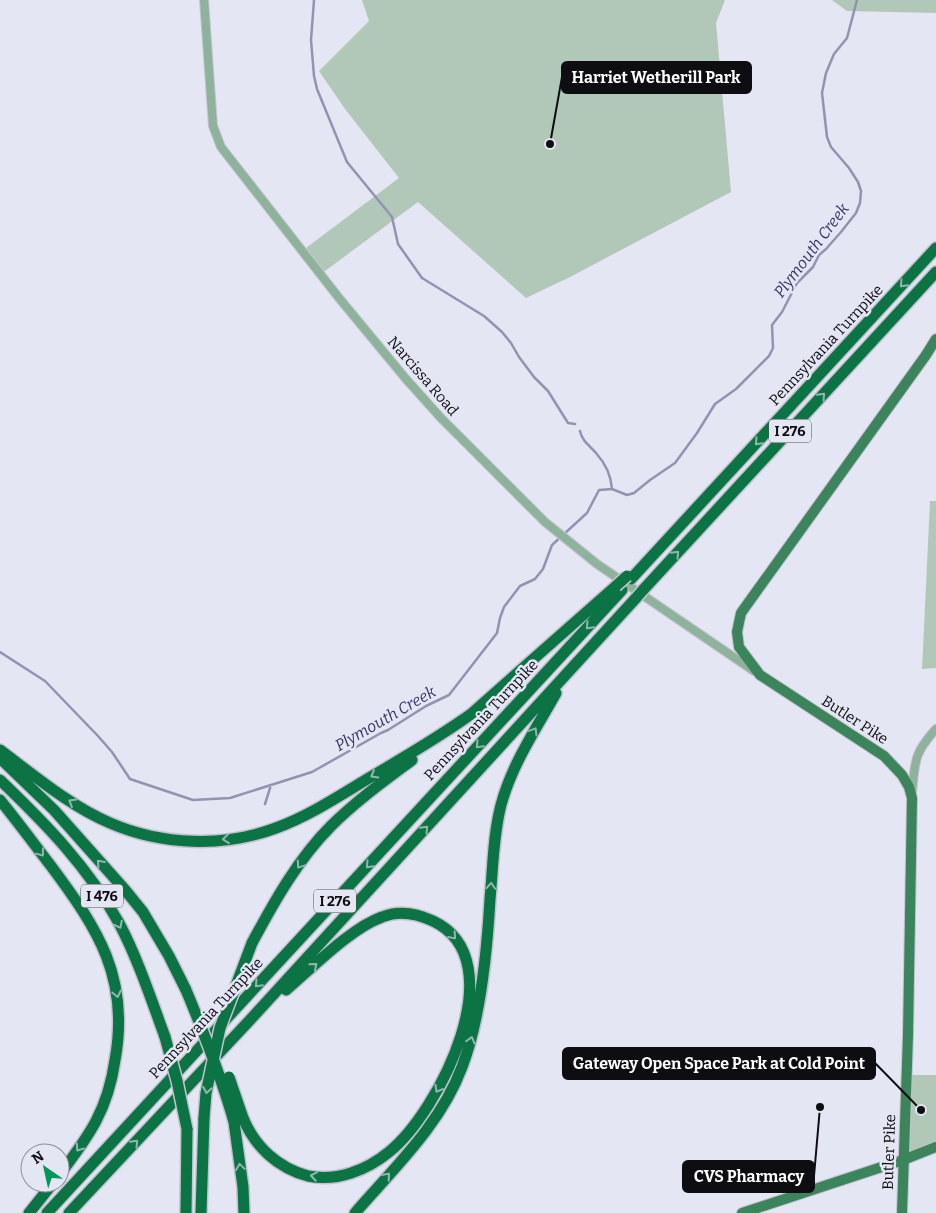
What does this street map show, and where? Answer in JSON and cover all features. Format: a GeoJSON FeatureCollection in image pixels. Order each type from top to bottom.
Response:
{"type":"FeatureCollection","features":[{"type":"Feature","properties":{"kind":"highway","name":"Pennsylvania Turnpike"},"geometry":{"type":"LineString","coordinates":[[47,1213],[619,588],[681,525],[936,248]]}},
{"type":"Feature","properties":{"kind":"highway","name":"Pennsylvania Turnpike"},"geometry":{"type":"LineString","coordinates":[[73,1210],[250,1020],[936,272]]}},
{"type":"Feature","properties":{"kind":"highway"},"geometry":{"type":"LineString","coordinates":[[201,1212],[206,1093],[220,1028],[252,943],[273,904],[306,856],[330,827],[372,790],[474,712],[619,588]]}},
{"type":"Feature","properties":{"kind":"highway"},"geometry":{"type":"LineString","coordinates":[[355,1213],[433,1122],[448,1099],[462,1068],[472,1039],[478,1009],[488,928],[494,846],[501,805],[516,765],[566,676]]}},
{"type":"Feature","properties":{"kind":"highway"},"geometry":{"type":"LineString","coordinates":[[0,750],[67,800],[107,822],[143,834],[171,840],[212,840],[248,836],[289,823],[398,761],[474,712]]}},
{"type":"Feature","properties":{"kind":"highway","name":"I 476"},"geometry":{"type":"LineString","coordinates":[[0,758],[54,810],[126,891],[147,920],[169,956],[217,1046],[238,1120]]}},
{"type":"Feature","properties":{"kind":"highway","name":"I 476"},"geometry":{"type":"LineString","coordinates":[[0,780],[62,842],[98,889],[120,924],[145,982],[165,1037],[187,1129],[201,1212]]}},
{"type":"Feature","properties":{"kind":"highway"},"geometry":{"type":"LineString","coordinates":[[0,800],[88,918],[105,949],[119,1004],[118,1048],[113,1077],[96,1121],[70,1160]]}},
{"type":"Feature","properties":{"kind":"highway"},"geometry":{"type":"LineString","coordinates":[[238,1120],[265,1152],[286,1167],[319,1178],[336,1177],[360,1170],[391,1151],[425,1111],[450,1067],[461,1037],[466,1015],[470,985],[465,959],[458,941],[445,927],[414,914],[392,914],[381,917],[354,932],[250,1020]]}},
{"type":"Feature","properties":{"kind":"highway"},"geometry":{"type":"LineString","coordinates":[[238,1120],[244,1213]]}},
{"type":"Feature","properties":{"kind":"highway"},"geometry":{"type":"LineString","coordinates":[[186,1213],[187,1129]]}},
{"type":"Feature","properties":{"kind":"highway"},"geometry":{"type":"LineString","coordinates":[[28,1213],[45,1193]]}},
{"type":"Feature","properties":{"kind":"main road","name":"Butler Pike"},"geometry":{"type":"LineString","coordinates":[[902,1213],[912,798],[909,787],[902,775],[884,756],[760,675],[739,647],[737,632],[741,613],[936,339]]}},
{"type":"Feature","properties":{"kind":"main road"},"geometry":{"type":"LineString","coordinates":[[742,1213],[903,1160],[936,1147]]}},
{"type":"Feature","properties":{"kind":"street","name":"Narcissa Road"},"geometry":{"type":"LineString","coordinates":[[204,0],[213,126],[221,147],[333,290],[406,379],[491,469],[558,533],[637,592],[760,675]]}},
{"type":"Feature","properties":{"kind":"street"},"geometry":{"type":"LineString","coordinates":[[912,798],[916,760],[921,746],[936,729]]}},
{"type":"Feature","properties":{"kind":"green space"},"geometry":{"type":"Polygon","coordinates":[[[362,0],[725,0],[716,23],[731,192],[570,277],[526,298],[418,202],[321,274],[302,251],[399,178],[345,109],[319,71],[369,21],[362,0]]]}},
{"type":"Feature","properties":{"kind":"green space"},"geometry":{"type":"Polygon","coordinates":[[[832,0],[936,0],[936,13],[847,11],[832,0]]]}},
{"type":"Feature","properties":{"kind":"green space"},"geometry":{"type":"Polygon","coordinates":[[[930,501],[936,501],[936,668],[922,669],[930,501]]]}},
{"type":"Feature","properties":{"kind":"green space"},"geometry":{"type":"Polygon","coordinates":[[[907,1075],[936,1075],[936,1147],[903,1160],[907,1075]]]}},
{"type":"Feature","properties":{"kind":"waterway"},"geometry":{"type":"LineString","coordinates":[[314,0],[311,40],[314,76],[317,89],[347,162],[392,217],[398,244],[422,278],[484,316],[502,332],[534,377],[548,391],[568,423],[575,424]]}},
{"type":"Feature","properties":{"kind":"waterway","name":"Plymouth Creek"},"geometry":{"type":"LineString","coordinates":[[0,652],[45,681],[112,752],[130,779],[193,800],[230,798],[312,772],[388,730],[426,706],[449,695],[497,633],[504,607],[520,586],[535,579],[543,569],[552,545],[587,513],[599,490],[612,489],[627,495],[634,493],[675,463],[715,404],[736,389],[769,356],[773,348],[772,325],[782,312],[797,283],[813,267],[819,255],[856,213],[860,203],[861,191],[858,182],[831,147],[827,137],[822,93],[826,73],[834,54],[847,38],[857,0]]}},
{"type":"Feature","properties":{"kind":"waterway"},"geometry":{"type":"LineString","coordinates":[[580,431],[584,440],[605,465],[612,489]]}},
{"type":"Feature","properties":{"kind":"waterway","name":"Plymouth Creek"},"geometry":{"type":"LineString","coordinates":[[265,804],[271,785]]}},
{"type":"Feature","properties":{"kind":"place","name":"Harriet Wetherill Park"},"geometry":{"type":"Point","coordinates":[550,144]}},
{"type":"Feature","properties":{"kind":"place","name":"CVS Pharmacy"},"geometry":{"type":"Point","coordinates":[820,1107]}},
{"type":"Feature","properties":{"kind":"place","name":"Gateway Open Space Park at Cold Point"},"geometry":{"type":"Point","coordinates":[921,1110]}}]}
